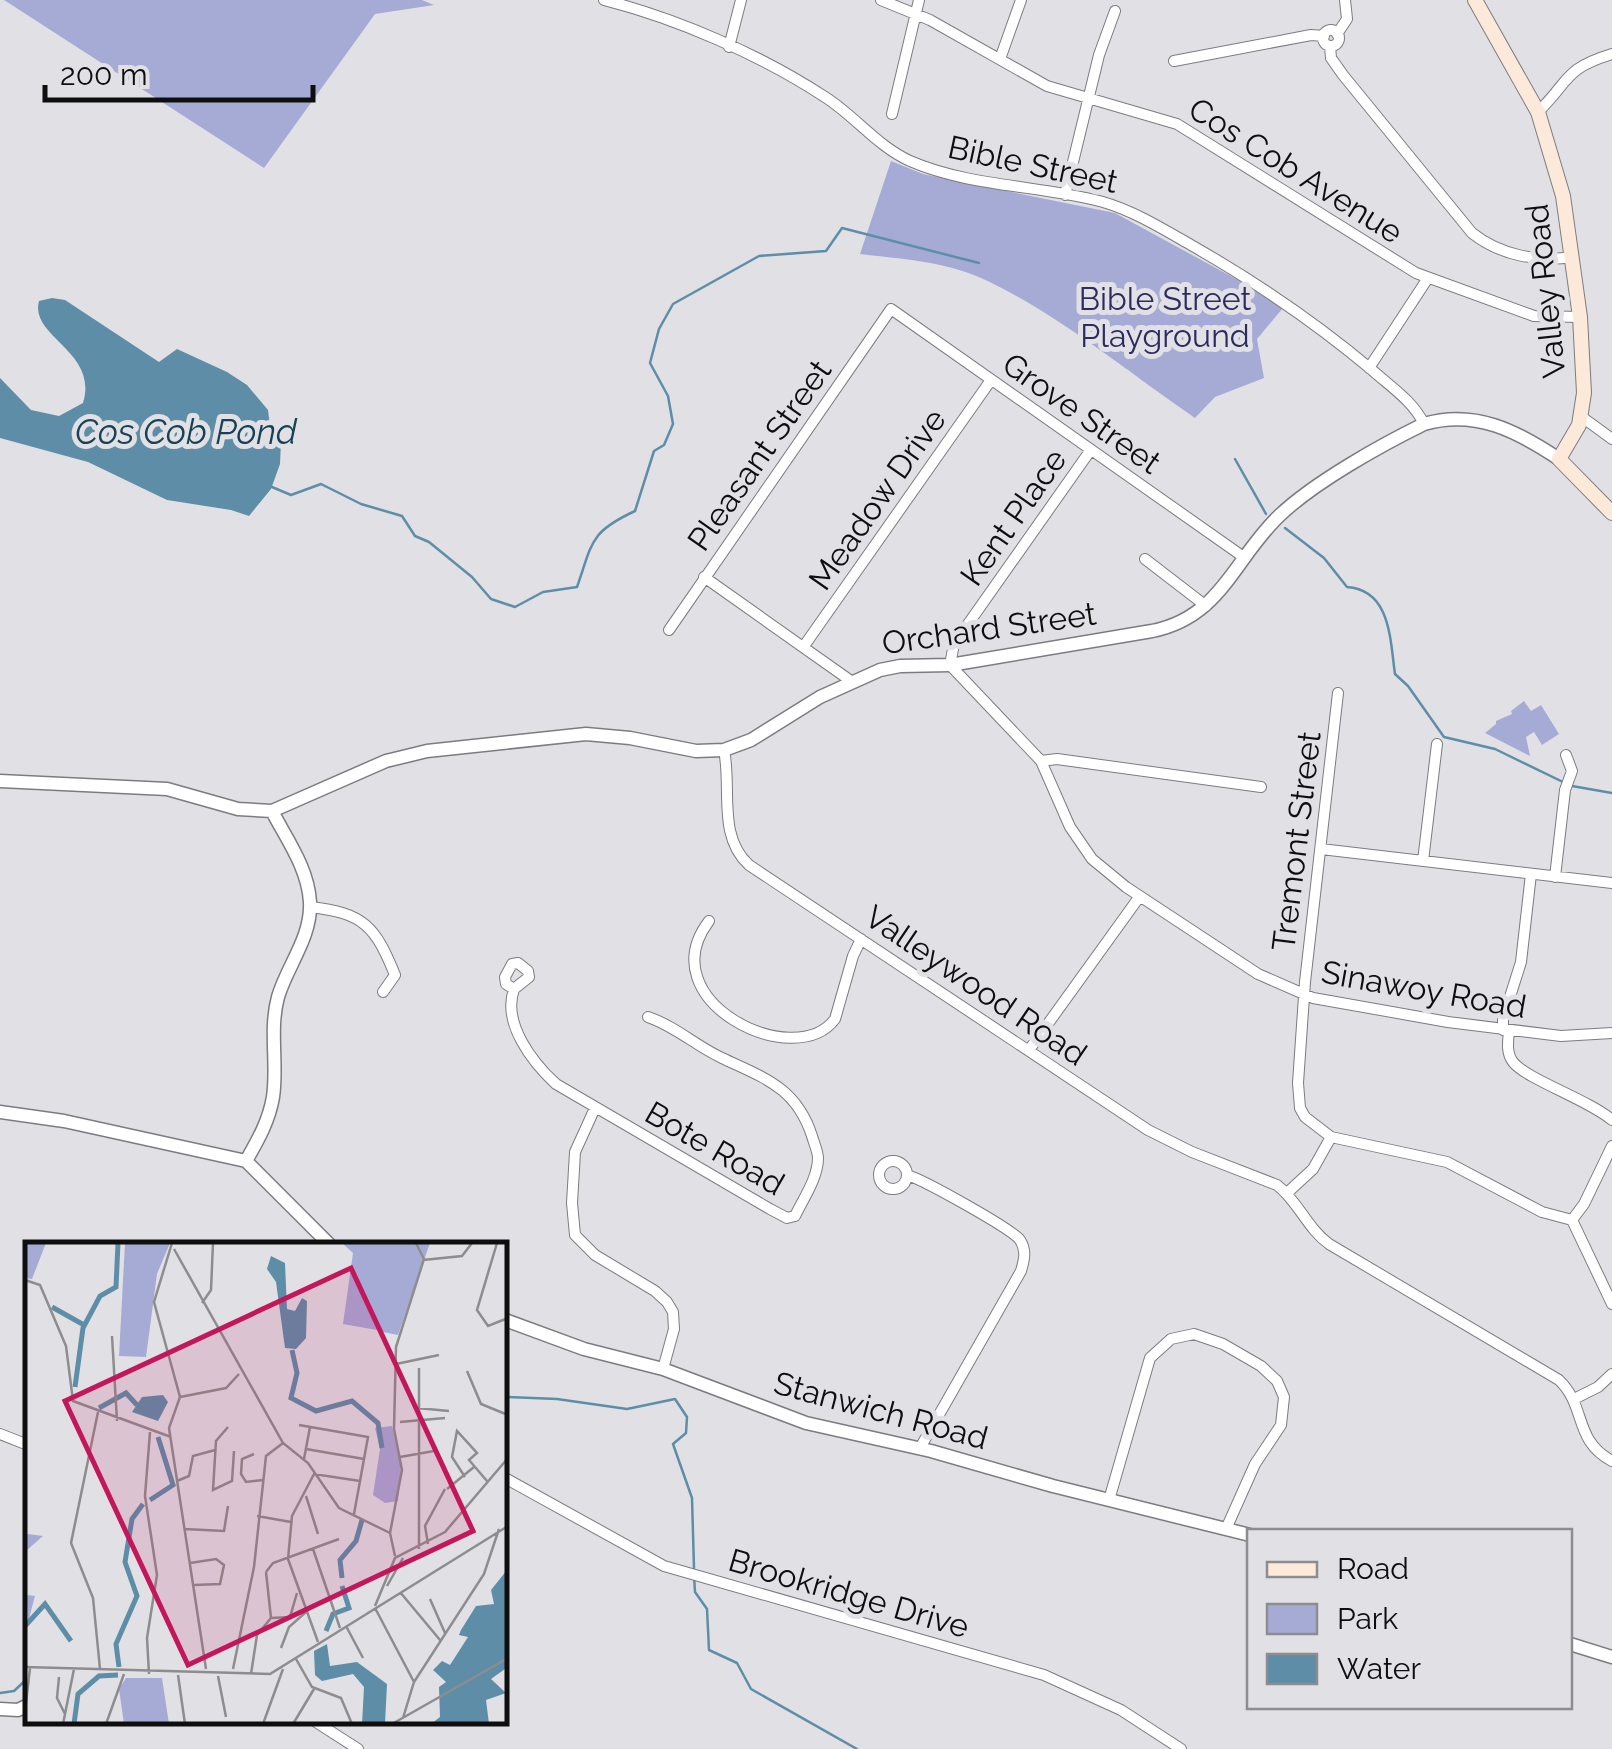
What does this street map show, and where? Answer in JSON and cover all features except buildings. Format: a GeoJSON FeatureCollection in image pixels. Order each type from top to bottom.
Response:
{"type":"FeatureCollection","features":[{"type":"Feature","properties":{"kind":"main road","name":"Valley Road"},"geometry":{"type":"LineString","coordinates":[[1475,0],[1518,70],[1538,112],[1558,176],[1573,256],[1580,317],[1582,417],[1559,458]]}},
{"type":"Feature","properties":{"kind":"main road","name":"Orchard Street"},"geometry":{"type":"LineString","coordinates":[[1559,458],[1612,513]]}},
{"type":"Feature","properties":{"kind":"street","name":"Bible Street"},"geometry":{"type":"LineString","coordinates":[[604,0],[665,17],[822,95],[886,147],[913,162],[1125,210],[1286,302],[1412,404],[1424,424]]}},
{"type":"Feature","properties":{"kind":"street"},"geometry":{"type":"LineString","coordinates":[[729,47],[741,0]]}},
{"type":"Feature","properties":{"kind":"street","name":"Cos Cob Avenue"},"geometry":{"type":"LineString","coordinates":[[881,0],[916,13],[1048,86],[1177,124],[1428,278],[1534,316],[1580,317]]}},
{"type":"Feature","properties":{"kind":"street"},"geometry":{"type":"LineString","coordinates":[[892,114],[920,0]]}},
{"type":"Feature","properties":{"kind":"street"},"geometry":{"type":"LineString","coordinates":[[1000,59],[1021,0]]}},
{"type":"Feature","properties":{"kind":"street"},"geometry":{"type":"LineString","coordinates":[[1174,61],[1310,35],[1338,42],[1337,34],[1347,19],[1345,0]]}},
{"type":"Feature","properties":{"kind":"street"},"geometry":{"type":"LineString","coordinates":[[1065,194],[1099,55],[1115,11]]}},
{"type":"Feature","properties":{"kind":"street"},"geometry":{"type":"LineString","coordinates":[[1327,41],[1335,65],[1472,234],[1490,246],[1520,256],[1573,256]]}},
{"type":"Feature","properties":{"kind":"street"},"geometry":{"type":"LineString","coordinates":[[1538,112],[1579,66],[1612,54]]}},
{"type":"Feature","properties":{"kind":"street"},"geometry":{"type":"LineString","coordinates":[[1369,368],[1428,278]]}},
{"type":"Feature","properties":{"kind":"street","name":"Grove Street"},"geometry":{"type":"LineString","coordinates":[[891,309],[1245,558]]}},
{"type":"Feature","properties":{"kind":"street","name":"Pleasant Street"},"geometry":{"type":"LineString","coordinates":[[668,630],[891,309]]}},
{"type":"Feature","properties":{"kind":"street","name":"Meadow Drive"},"geometry":{"type":"LineString","coordinates":[[804,646],[991,380]]}},
{"type":"Feature","properties":{"kind":"street","name":"Valley Road"},"geometry":{"type":"LineString","coordinates":[[1582,417],[1612,439]]}},
{"type":"Feature","properties":{"kind":"street","name":"Orchard Street"},"geometry":{"type":"LineString","coordinates":[[272,810],[386,761],[418,752],[582,734],[618,736],[696,751],[724,750],[751,740],[851,682],[890,668],[950,666],[1162,629],[1187,620],[1206,606],[1274,521],[1295,502],[1424,424],[1449,418],[1483,420],[1522,436],[1559,458]]}},
{"type":"Feature","properties":{"kind":"street","name":"Kent Place"},"geometry":{"type":"LineString","coordinates":[[950,666],[954,644],[1090,451]]}},
{"type":"Feature","properties":{"kind":"street"},"geometry":{"type":"LineString","coordinates":[[1145,559],[1206,606]]}},
{"type":"Feature","properties":{"kind":"street"},"geometry":{"type":"LineString","coordinates":[[704,578],[851,682]]}},
{"type":"Feature","properties":{"kind":"street","name":"Sinawoy Road"},"geometry":{"type":"LineString","coordinates":[[950,666],[1041,762],[1080,844],[1103,869],[1245,966],[1305,995],[1506,1030],[1578,1036],[1612,1033]]}},
{"type":"Feature","properties":{"kind":"street","name":"Tremont Street"},"geometry":{"type":"LineString","coordinates":[[1331,1137],[1304,1117],[1298,1083],[1338,693]]}},
{"type":"Feature","properties":{"kind":"street"},"geometry":{"type":"LineString","coordinates":[[1422,861],[1437,744]]}},
{"type":"Feature","properties":{"kind":"street","name":"Valleywood Road"},"geometry":{"type":"LineString","coordinates":[[724,750],[729,826],[742,858],[1170,1143],[1265,1178],[1287,1193],[1320,1237],[1550,1374],[1574,1400],[1588,1442],[1612,1461]]}},
{"type":"Feature","properties":{"kind":"street"},"geometry":{"type":"LineString","coordinates":[[1555,877],[1572,771],[1566,755]]}},
{"type":"Feature","properties":{"kind":"street"},"geometry":{"type":"LineString","coordinates":[[1041,762],[1057,759],[1260,787]]}},
{"type":"Feature","properties":{"kind":"street"},"geometry":{"type":"LineString","coordinates":[[0,782],[168,789],[238,808],[272,810],[301,864],[310,906],[303,939],[275,1011],[274,1084],[267,1123],[246,1161]]}},
{"type":"Feature","properties":{"kind":"street"},"geometry":{"type":"LineString","coordinates":[[1321,849],[1612,884]]}},
{"type":"Feature","properties":{"kind":"street"},"geometry":{"type":"LineString","coordinates":[[1532,874],[1521,962],[1503,1019],[1508,1050],[1518,1067],[1572,1094],[1612,1120]]}},
{"type":"Feature","properties":{"kind":"street"},"geometry":{"type":"LineString","coordinates":[[1029,1050],[1140,896]]}},
{"type":"Feature","properties":{"kind":"street"},"geometry":{"type":"LineString","coordinates":[[310,906],[353,915],[374,932],[394,975],[383,992]]}},
{"type":"Feature","properties":{"kind":"street"},"geometry":{"type":"LineString","coordinates":[[710,922],[696,938],[693,957],[707,997],[734,1020],[780,1037],[812,1036],[829,1027],[852,956],[862,939]]}},
{"type":"Feature","properties":{"kind":"street","name":"Bote Road"},"geometry":{"type":"LineString","coordinates":[[514,989],[509,1012],[535,1063],[556,1084],[770,1209],[787,1218],[795,1216],[818,1157],[802,1110],[769,1080],[648,1017]]}},
{"type":"Feature","properties":{"kind":"street"},"geometry":{"type":"LineString","coordinates":[[595,1108],[575,1152],[575,1235],[595,1255],[667,1302],[673,1312],[674,1329],[662,1369]]}},
{"type":"Feature","properties":{"kind":"street"},"geometry":{"type":"LineString","coordinates":[[0,1112],[72,1122],[246,1161],[327,1242]]}},
{"type":"Feature","properties":{"kind":"street"},"geometry":{"type":"LineString","coordinates":[[1287,1193],[1313,1169],[1331,1137],[1446,1162],[1542,1212],[1572,1220],[1612,1304]]}},
{"type":"Feature","properties":{"kind":"street"},"geometry":{"type":"LineString","coordinates":[[1572,1220],[1612,1146]]}},
{"type":"Feature","properties":{"kind":"street"},"geometry":{"type":"LineString","coordinates":[[907,1175],[1019,1238],[1026,1255],[1021,1271],[920,1448]]}},
{"type":"Feature","properties":{"kind":"street","name":"Stanwich Road"},"geometry":{"type":"LineString","coordinates":[[508,1321],[584,1349],[662,1369],[792,1419],[920,1448],[1247,1534]]}},
{"type":"Feature","properties":{"kind":"street"},"geometry":{"type":"LineString","coordinates":[[1108,1500],[1150,1358],[1171,1339],[1194,1334],[1223,1344],[1261,1366],[1276,1381],[1284,1397],[1280,1425],[1255,1464],[1226,1528]]}},
{"type":"Feature","properties":{"kind":"street"},"geometry":{"type":"LineString","coordinates":[[1574,1400],[1612,1374]]}},
{"type":"Feature","properties":{"kind":"street"},"geometry":{"type":"LineString","coordinates":[[0,1434],[25,1445]]}},
{"type":"Feature","properties":{"kind":"street","name":"Brookridge Drive"},"geometry":{"type":"LineString","coordinates":[[508,1480],[659,1564],[1044,1674],[1121,1710],[1181,1749]]}},
{"type":"Feature","properties":{"kind":"street"},"geometry":{"type":"LineString","coordinates":[[1572,1645],[1612,1657]]}},
{"type":"Feature","properties":{"kind":"street"},"geometry":{"type":"LineString","coordinates":[[0,1709],[25,1706]]}},
{"type":"Feature","properties":{"kind":"street"},"geometry":{"type":"LineString","coordinates":[[319,1724],[358,1749]]}},
{"type":"Feature","properties":{"kind":"green space"},"geometry":{"type":"Polygon","coordinates":[[[4,0],[422,0],[434,5],[375,14],[264,168],[4,0]]]}},
{"type":"Feature","properties":{"kind":"green space","name":"Bible Street Playground"},"geometry":{"type":"Polygon","coordinates":[[[891,161],[923,174],[1115,213],[1238,280],[1283,308],[1257,339],[1264,378],[1215,397],[1195,418],[1063,325],[981,278],[937,264],[860,254],[891,161]]]}},
{"type":"Feature","properties":{"kind":"green space"},"geometry":{"type":"Polygon","coordinates":[[[1524,701],[1531,711],[1541,705],[1559,734],[1542,745],[1534,732],[1526,737],[1530,756],[1485,733],[1524,701]]]}},
{"type":"Feature","properties":{"kind":"water","name":"Cos Cob Pond"},"geometry":{"type":"Polygon","coordinates":[[[65,300],[159,362],[177,349],[247,385],[268,410],[270,426],[281,442],[280,464],[271,489],[249,516],[167,500],[88,462],[0,438],[0,378],[31,410],[59,416],[83,403],[85,385],[81,370],[39,314],[39,301],[65,300]]]}},
{"type":"Feature","properties":{"kind":"waterway"},"geometry":{"type":"LineString","coordinates":[[272,487],[291,495],[321,484],[361,504],[402,516],[415,536],[429,542],[472,577],[491,599],[515,607],[543,592],[577,587],[601,532],[635,511],[654,451],[664,445],[673,424],[668,396],[650,363],[659,329],[673,304],[759,256],[826,251],[842,228],[979,263]]}},
{"type":"Feature","properties":{"kind":"waterway"},"geometry":{"type":"LineString","coordinates":[[1235,459],[1266,514]]}},
{"type":"Feature","properties":{"kind":"waterway"},"geometry":{"type":"LineString","coordinates":[[1285,528],[1324,558],[1347,587],[1361,590],[1380,607],[1389,632],[1395,674],[1444,737],[1495,749],[1565,783]]}},
{"type":"Feature","properties":{"kind":"waterway"},"geometry":{"type":"LineString","coordinates":[[1572,786],[1612,793]]}},
{"type":"Feature","properties":{"kind":"waterway"},"geometry":{"type":"LineString","coordinates":[[508,1397],[627,1409],[675,1399],[687,1417],[686,1433],[673,1444],[692,1498],[694,1568]]}},
{"type":"Feature","properties":{"kind":"waterway"},"geometry":{"type":"LineString","coordinates":[[694,1576],[695,1592],[707,1609],[709,1650],[737,1663],[751,1689],[857,1749]]}},
{"type":"Feature","properties":{"kind":"waterway"},"geometry":{"type":"LineString","coordinates":[[0,1693],[14,1691],[25,1681]]}}]}
